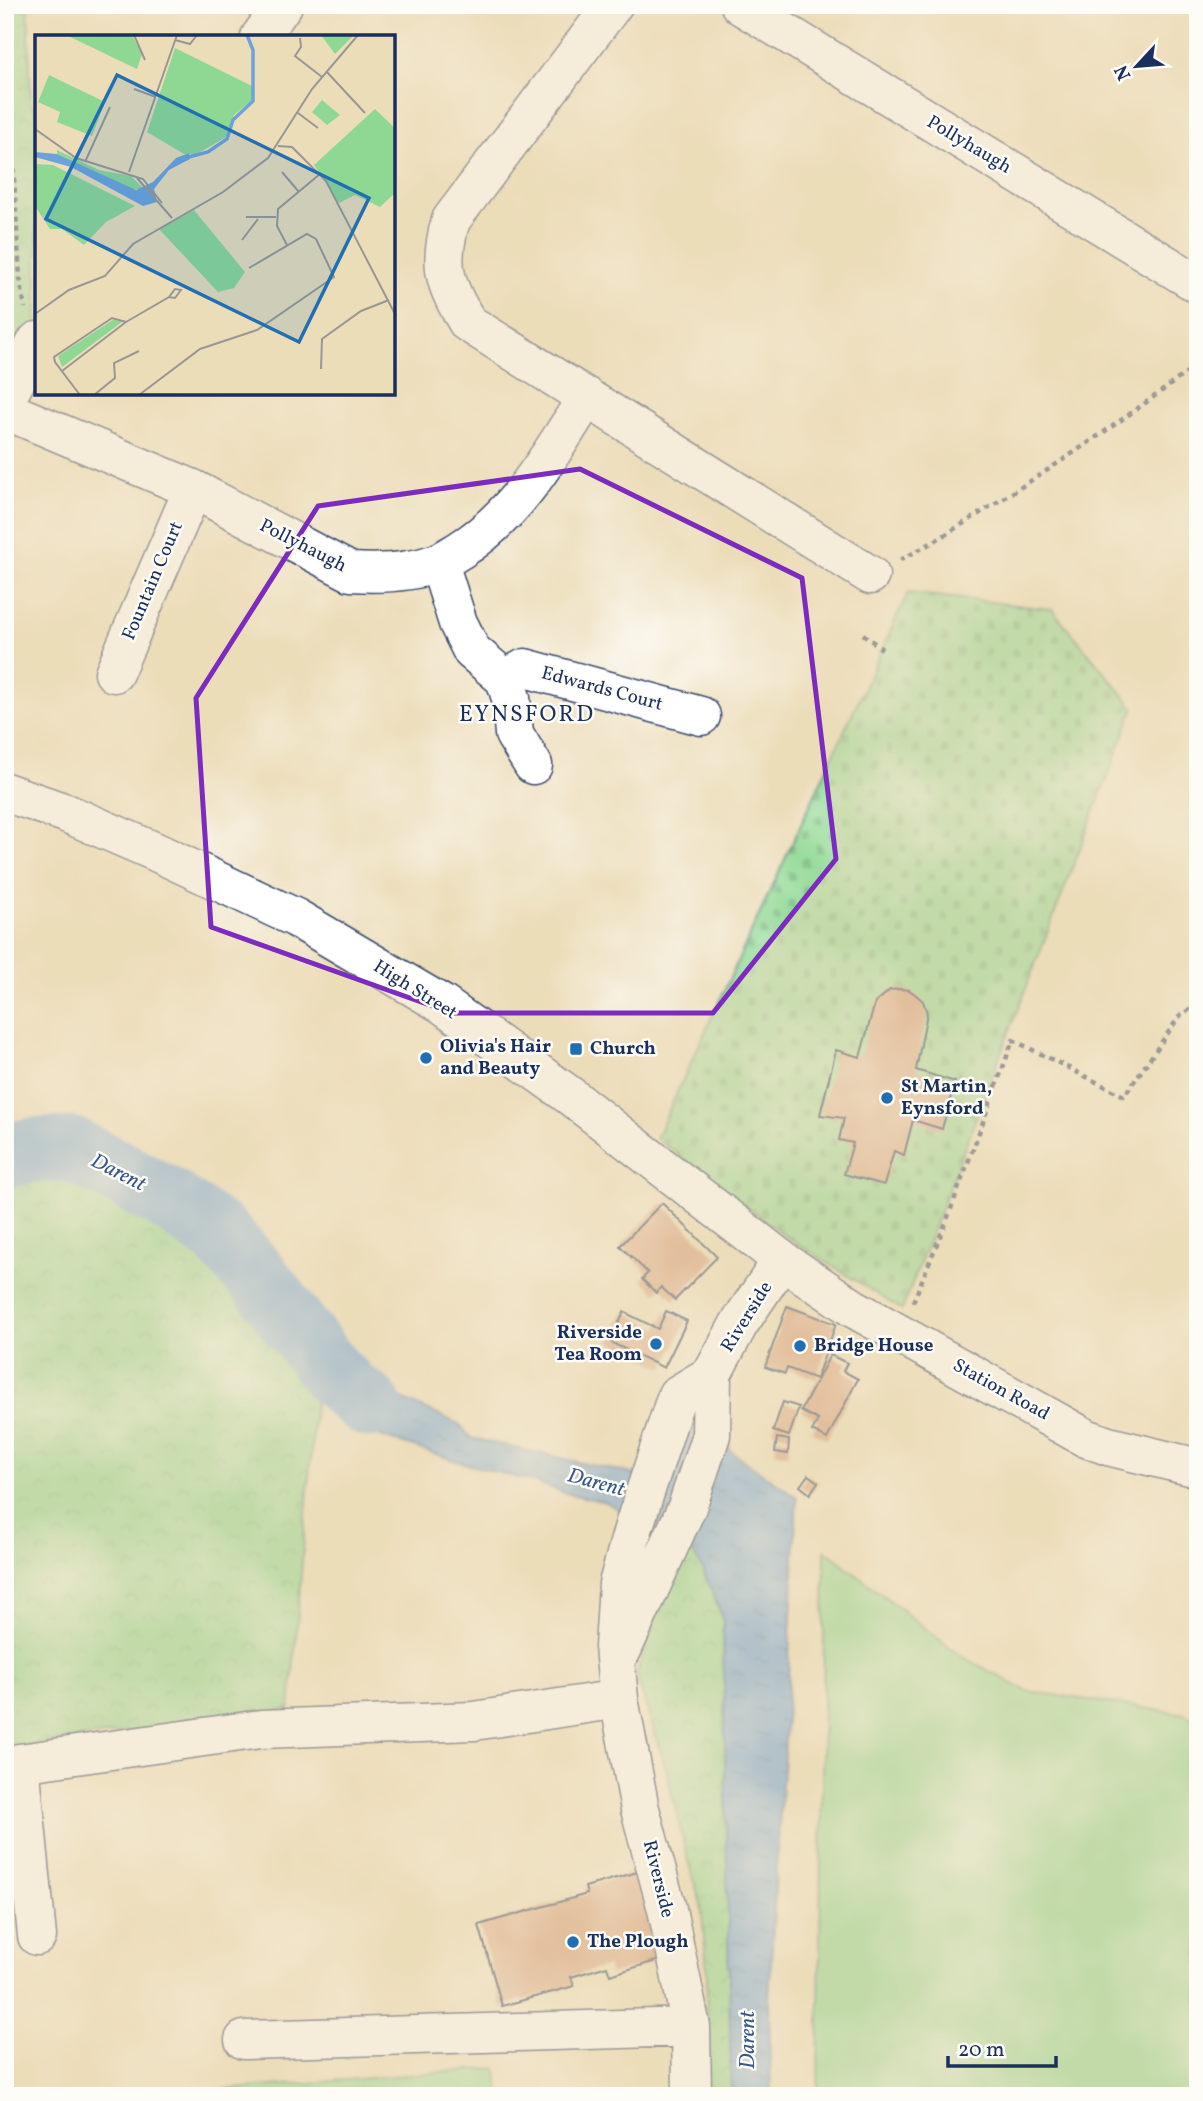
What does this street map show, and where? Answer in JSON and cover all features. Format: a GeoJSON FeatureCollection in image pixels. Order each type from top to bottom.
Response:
{"type":"FeatureCollection","features":[{"type":"Feature","properties":{"kind":"street"},"geometry":{"type":"LineString","coordinates":[[261,35],[283,5]]}},
{"type":"Feature","properties":{"kind":"street"},"geometry":{"type":"LineString","coordinates":[[613,5],[452,220],[444,244],[444,271],[453,299],[468,323],[870,575]]}},
{"type":"Feature","properties":{"kind":"street","name":"Pollyhaugh"},"geometry":{"type":"LineString","coordinates":[[740,5],[1198,284]]}},
{"type":"Feature","properties":{"kind":"street"},"geometry":{"type":"LineString","coordinates":[[5,401],[35,344]]}},
{"type":"Feature","properties":{"kind":"street","name":"Pollyhaugh"},"geometry":{"type":"LineString","coordinates":[[5,411],[193,489],[351,572],[377,574],[439,563],[491,527],[544,465],[587,397]]}},
{"type":"Feature","properties":{"kind":"street","name":"Fountain Court"},"geometry":{"type":"LineString","coordinates":[[114,673],[193,489]]}},
{"type":"Feature","properties":{"kind":"street"},"geometry":{"type":"LineString","coordinates":[[439,563],[458,624],[472,651],[505,679],[511,698],[514,734],[533,765]]}},
{"type":"Feature","properties":{"kind":"street","name":"Edwards Court"},"geometry":{"type":"LineString","coordinates":[[505,679],[525,668],[701,716]]}},
{"type":"Feature","properties":{"kind":"street","name":"High Street"},"geometry":{"type":"LineString","coordinates":[[5,792],[66,813],[145,847],[296,918],[442,1004],[569,1095],[782,1259]]}},
{"type":"Feature","properties":{"kind":"street","name":"Station Road"},"geometry":{"type":"LineString","coordinates":[[782,1259],[853,1308],[1086,1438],[1198,1468]]}},
{"type":"Feature","properties":{"kind":"street","name":"Riverside"},"geometry":{"type":"LineString","coordinates":[[617,1681],[687,1507],[711,1435],[712,1374],[739,1324],[782,1259]]}},
{"type":"Feature","properties":{"kind":"street","name":"Riverside"},"geometry":{"type":"LineString","coordinates":[[692,2096],[691,2027],[667,1909],[640,1809],[617,1681],[614,1647],[618,1584],[677,1395],[712,1374]]}},
{"type":"Feature","properties":{"kind":"street"},"geometry":{"type":"LineString","coordinates":[[37,1936],[13,1764],[261,1728],[474,1721],[617,1681]]}},
{"type":"Feature","properties":{"kind":"street"},"geometry":{"type":"LineString","coordinates":[[244,2040],[691,2027]]}},
{"type":"Feature","properties":{"kind":"path"},"geometry":{"type":"LineString","coordinates":[[5,28],[20,278],[35,344]]}},
{"type":"Feature","properties":{"kind":"path"},"geometry":{"type":"LineString","coordinates":[[870,575],[932,544],[1052,468],[1198,364]]}},
{"type":"Feature","properties":{"kind":"path"},"geometry":{"type":"LineString","coordinates":[[863,634],[882,649]]}},
{"type":"Feature","properties":{"kind":"path"},"geometry":{"type":"LineString","coordinates":[[900,1335],[948,1217],[1013,1040],[1124,1096],[1179,1017],[1198,1003]]}},
{"type":"Feature","properties":{"kind":"highlighted area"},"geometry":{"type":"Polygon","coordinates":[[[580,469],[802,578],[836,859],[713,1013],[452,1013],[211,927],[196,698],[318,506],[580,469]]]}},
{"type":"Feature","properties":{"kind":"green space"},"geometry":{"type":"Polygon","coordinates":[[[5,5],[28,5],[31,105],[35,108],[35,334],[5,381],[5,5]]]}},
{"type":"Feature","properties":{"kind":"green space"},"geometry":{"type":"Polygon","coordinates":[[[908,593],[1052,609],[1134,708],[902,1310],[784,1235],[656,1138],[908,593]]]}},
{"type":"Feature","properties":{"kind":"green space"},"geometry":{"type":"Polygon","coordinates":[[[62,1165],[151,1209],[211,1253],[270,1305],[316,1391],[290,1709],[5,1749],[5,1174],[62,1165]]]}},
{"type":"Feature","properties":{"kind":"green space"},"geometry":{"type":"Polygon","coordinates":[[[680,1541],[702,1565],[723,1622],[731,2096],[705,2096],[707,1970],[701,1904],[666,1768],[636,1675],[680,1541]]]}},
{"type":"Feature","properties":{"kind":"green space"},"geometry":{"type":"Polygon","coordinates":[[[825,1550],[959,1655],[1026,1691],[1185,1714],[1198,1722],[1198,2096],[818,2096],[825,1550]]]}},
{"type":"Feature","properties":{"kind":"green space"},"geometry":{"type":"Polygon","coordinates":[[[497,2068],[499,2096],[220,2096],[220,2090],[497,2068]]]}},
{"type":"Feature","properties":{"kind":"water"},"geometry":{"type":"Polygon","coordinates":[[[326,1329],[365,1379],[384,1391],[459,1424],[471,1438],[651,1478],[656,1469],[684,1440],[694,1400],[725,1416],[730,1451],[797,1497],[769,2002],[771,2096],[731,2096],[723,1622],[709,1583],[689,1546],[605,1502],[466,1464],[385,1438],[366,1428],[337,1405],[288,1357],[326,1329]]]}},
{"type":"Feature","properties":{"kind":"building","name":"St Martin, Eynsford"},"geometry":{"type":"Polygon","coordinates":[[[890,990],[909,990],[923,1001],[927,1013],[916,1070],[955,1082],[942,1129],[913,1120],[904,1155],[894,1151],[884,1185],[844,1174],[853,1143],[839,1140],[844,1118],[820,1115],[836,1050],[860,1057],[875,1003],[890,990]]]}},
{"type":"Feature","properties":{"kind":"building"},"geometry":{"type":"Polygon","coordinates":[[[662,1203],[717,1257],[675,1300],[661,1287],[656,1293],[642,1279],[648,1273],[620,1246],[662,1203]]]}},
{"type":"Feature","properties":{"kind":"building","name":"Bridge House"},"geometry":{"type":"Polygon","coordinates":[[[787,1306],[836,1324],[816,1379],[787,1368],[785,1374],[765,1367],[787,1306]]]}},
{"type":"Feature","properties":{"kind":"building"},"geometry":{"type":"Polygon","coordinates":[[[666,1311],[687,1321],[664,1368],[610,1342],[624,1312],[658,1329],[666,1311]]]}},
{"type":"Feature","properties":{"kind":"building"},"geometry":{"type":"Polygon","coordinates":[[[830,1355],[847,1363],[843,1371],[858,1379],[827,1439],[812,1431],[818,1420],[801,1411],[830,1355]]]}},
{"type":"Feature","properties":{"kind":"building"},"geometry":{"type":"Polygon","coordinates":[[[783,1402],[799,1407],[789,1436],[773,1431],[783,1402]]]}},
{"type":"Feature","properties":{"kind":"building"},"geometry":{"type":"Polygon","coordinates":[[[777,1438],[789,1440],[788,1454],[775,1452],[777,1438]]]}},
{"type":"Feature","properties":{"kind":"building"},"geometry":{"type":"Polygon","coordinates":[[[808,1475],[818,1482],[810,1494],[800,1486],[808,1475]]]}},
{"type":"Feature","properties":{"kind":"building","name":"The Plough"},"geometry":{"type":"Polygon","coordinates":[[[641,1871],[666,1958],[610,1975],[607,1966],[571,1977],[574,1986],[502,2006],[479,1925],[587,1894],[585,1887],[641,1871]]]}},
{"type":"Feature","properties":{"kind":"waterway","name":"Darent"},"geometry":{"type":"LineString","coordinates":[[5,1156],[32,1150],[71,1149],[169,1200],[219,1234],[256,1275],[330,1371],[369,1405]]}},
{"type":"Feature","properties":{"kind":"place","name":"Church"},"geometry":{"type":"Point","coordinates":[576,1049]}},
{"type":"Feature","properties":{"kind":"place","name":"Olivia's Hair and Beauty"},"geometry":{"type":"Point","coordinates":[426,1058]}},
{"type":"Feature","properties":{"kind":"place","name":"St Martin, Eynsford"},"geometry":{"type":"Point","coordinates":[887,1098]}},
{"type":"Feature","properties":{"kind":"place","name":"Riverside Tea Room"},"geometry":{"type":"Point","coordinates":[656,1344]}},
{"type":"Feature","properties":{"kind":"place","name":"Bridge House"},"geometry":{"type":"Point","coordinates":[800,1346]}},
{"type":"Feature","properties":{"kind":"place","name":"The Plough"},"geometry":{"type":"Point","coordinates":[573,1942]}},
{"type":"Feature","properties":{"kind":"district","name":"EYNSFORD"},"geometry":{"type":"Point","coordinates":[527,715]}}]}
